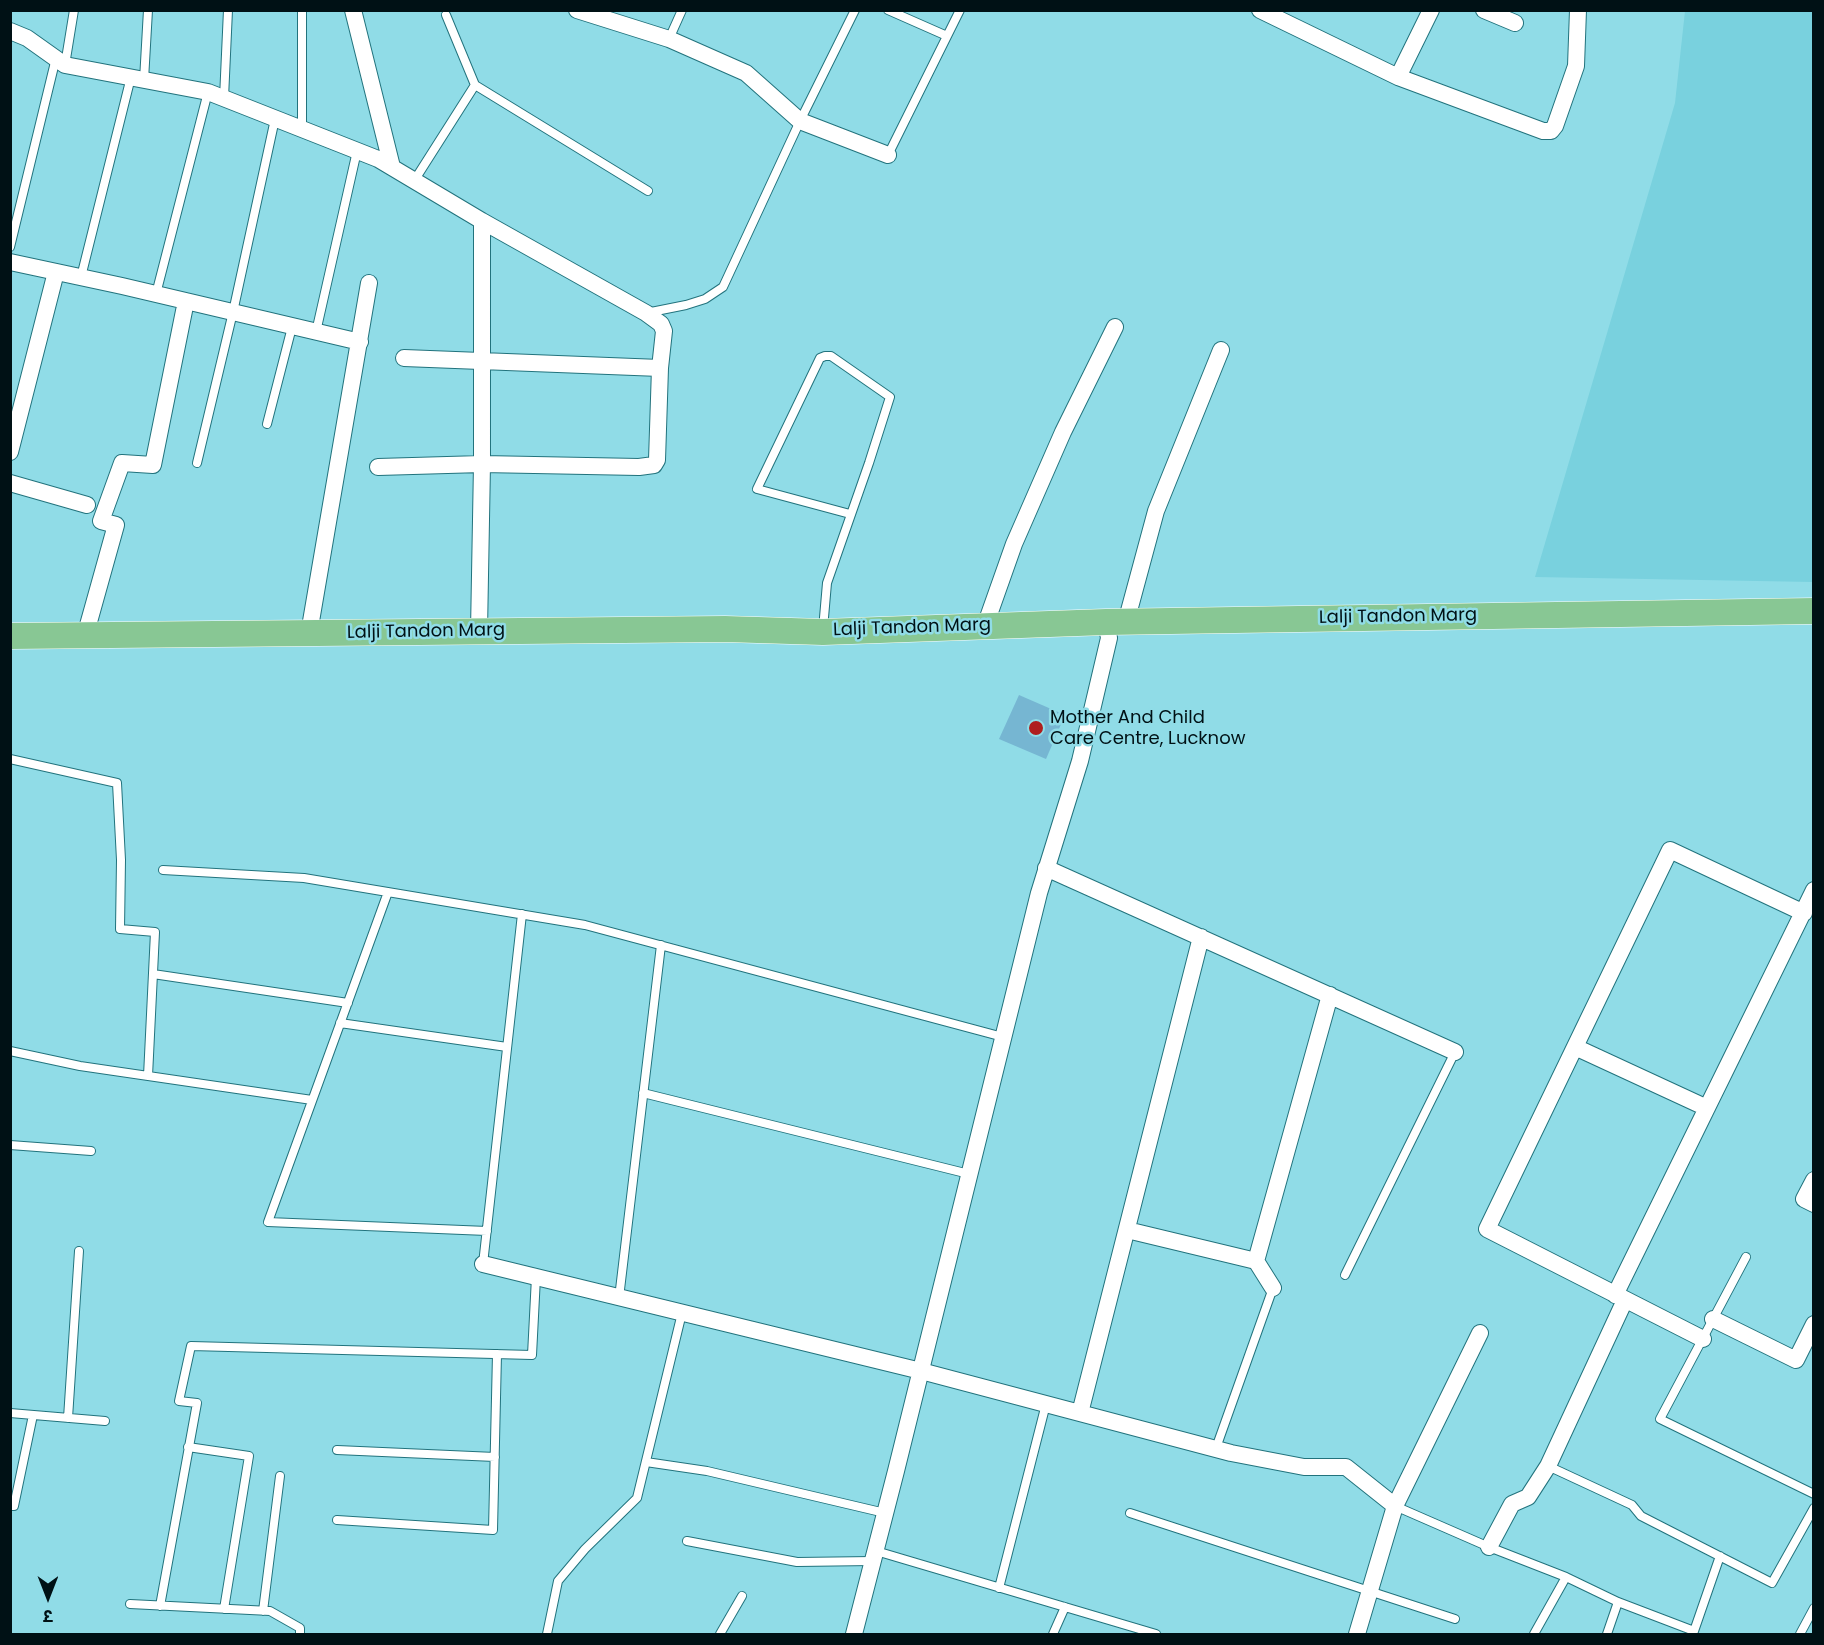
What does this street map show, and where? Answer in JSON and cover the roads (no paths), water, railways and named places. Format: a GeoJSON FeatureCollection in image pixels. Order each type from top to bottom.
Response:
{"type":"FeatureCollection","features":[{"type":"Feature","properties":{"kind":"main road","name":"Lalji Tandon Marg"},"geometry":{"type":"LineString","coordinates":[[10,636],[309,633],[347,640],[479,632],[725,629],[824,637],[986,626],[1114,627],[1718,619],[1814,611]]}},
{"type":"Feature","properties":{"kind":"main road","name":"Lalji Tandon Marg"},"geometry":{"type":"LineString","coordinates":[[1718,619],[1814,626]]}},
{"type":"Feature","properties":{"kind":"main road","name":"Lalji Tandon Marg"},"geometry":{"type":"LineString","coordinates":[[10,648],[347,640],[824,637],[1114,627]]}},
{"type":"Feature","properties":{"kind":"street"},"geometry":{"type":"LineString","coordinates":[[353,10],[392,167]]}},
{"type":"Feature","properties":{"kind":"street"},"geometry":{"type":"LineString","coordinates":[[1398,76],[1431,10]]}},
{"type":"Feature","properties":{"kind":"street"},"geometry":{"type":"LineString","coordinates":[[1484,10],[1515,22]]}},
{"type":"Feature","properties":{"kind":"street"},"geometry":{"type":"LineString","coordinates":[[1268,12],[1398,76],[1543,131],[1551,131],[1555,126],[1576,66],[1578,10]]}},
{"type":"Feature","properties":{"kind":"street"},"geometry":{"type":"LineString","coordinates":[[582,11],[669,39],[746,73],[800,122],[888,155]]}},
{"type":"Feature","properties":{"kind":"street"},"geometry":{"type":"LineString","coordinates":[[10,31],[27,38],[60,61],[208,92],[378,159],[661,324],[664,331],[660,368],[657,460],[654,465],[639,467],[482,464],[378,467]]}},
{"type":"Feature","properties":{"kind":"street"},"geometry":{"type":"LineString","coordinates":[[479,632],[482,221]]}},
{"type":"Feature","properties":{"kind":"street"},"geometry":{"type":"LineString","coordinates":[[10,262],[360,342]]}},
{"type":"Feature","properties":{"kind":"street"},"geometry":{"type":"LineString","coordinates":[[10,452],[15,413],[56,272]]}},
{"type":"Feature","properties":{"kind":"street"},"geometry":{"type":"LineString","coordinates":[[309,633],[369,283]]}},
{"type":"Feature","properties":{"kind":"street"},"geometry":{"type":"LineString","coordinates":[[85,636],[116,525],[101,521],[122,463],[153,465],[186,301]]}},
{"type":"Feature","properties":{"kind":"street"},"geometry":{"type":"LineString","coordinates":[[986,626],[1014,544],[1063,432],[1115,327]]}},
{"type":"Feature","properties":{"kind":"street"},"geometry":{"type":"LineString","coordinates":[[854,1635],[1046,868],[1080,761],[1114,627],[1156,511],[1221,350]]}},
{"type":"Feature","properties":{"kind":"street"},"geometry":{"type":"LineString","coordinates":[[404,358],[660,368]]}},
{"type":"Feature","properties":{"kind":"street"},"geometry":{"type":"LineString","coordinates":[[10,483],[87,505]]}},
{"type":"Feature","properties":{"kind":"street"},"geometry":{"type":"LineString","coordinates":[[1703,1339],[1486,1229],[1670,850],[1804,913]]}},
{"type":"Feature","properties":{"kind":"street"},"geometry":{"type":"LineString","coordinates":[[1046,868],[1455,1052]]}},
{"type":"Feature","properties":{"kind":"street"},"geometry":{"type":"LineString","coordinates":[[1489,1547],[1512,1504],[1528,1497],[1548,1466],[1620,1297],[1707,1108],[1814,890]]}},
{"type":"Feature","properties":{"kind":"street"},"geometry":{"type":"LineString","coordinates":[[1080,1413],[1201,937]]}},
{"type":"Feature","properties":{"kind":"street"},"geometry":{"type":"LineString","coordinates":[[1256,1261],[1329,995]]}},
{"type":"Feature","properties":{"kind":"street"},"geometry":{"type":"LineString","coordinates":[[1575,1047],[1707,1108]]}},
{"type":"Feature","properties":{"kind":"street"},"geometry":{"type":"LineString","coordinates":[[1814,1180],[1804,1199],[1814,1204]]}},
{"type":"Feature","properties":{"kind":"street"},"geometry":{"type":"LineString","coordinates":[[1127,1230],[1256,1261],[1273,1288]]}},
{"type":"Feature","properties":{"kind":"street"},"geometry":{"type":"LineString","coordinates":[[483,1264],[921,1371],[1232,1453],[1304,1467],[1346,1467],[1395,1506]]}},
{"type":"Feature","properties":{"kind":"street"},"geometry":{"type":"LineString","coordinates":[[1713,1319],[1796,1360],[1814,1324]]}},
{"type":"Feature","properties":{"kind":"street"},"geometry":{"type":"LineString","coordinates":[[1357,1635],[1395,1506],[1480,1333]]}},
{"type":"Feature","properties":{"kind":"lane"},"geometry":{"type":"LineString","coordinates":[[10,247],[74,10]]}},
{"type":"Feature","properties":{"kind":"lane"},"geometry":{"type":"LineString","coordinates":[[81,277],[138,79],[148,10]]}},
{"type":"Feature","properties":{"kind":"lane"},"geometry":{"type":"LineString","coordinates":[[224,99],[228,10]]}},
{"type":"Feature","properties":{"kind":"lane"},"geometry":{"type":"LineString","coordinates":[[302,10],[302,129]]}},
{"type":"Feature","properties":{"kind":"lane"},"geometry":{"type":"LineString","coordinates":[[669,39],[682,10]]}},
{"type":"Feature","properties":{"kind":"lane"},"geometry":{"type":"LineString","coordinates":[[646,314],[705,299],[723,287],[855,10]]}},
{"type":"Feature","properties":{"kind":"lane"},"geometry":{"type":"LineString","coordinates":[[888,10],[948,36]]}},
{"type":"Feature","properties":{"kind":"lane"},"geometry":{"type":"LineString","coordinates":[[888,155],[960,10]]}},
{"type":"Feature","properties":{"kind":"lane"},"geometry":{"type":"LineString","coordinates":[[446,15],[475,85],[648,191]]}},
{"type":"Feature","properties":{"kind":"lane"},"geometry":{"type":"LineString","coordinates":[[414,181],[475,85]]}},
{"type":"Feature","properties":{"kind":"lane"},"geometry":{"type":"LineString","coordinates":[[156,294],[208,92]]}},
{"type":"Feature","properties":{"kind":"lane"},"geometry":{"type":"LineString","coordinates":[[196,463],[233,312],[275,118]]}},
{"type":"Feature","properties":{"kind":"lane"},"geometry":{"type":"LineString","coordinates":[[316,332],[357,151]]}},
{"type":"Feature","properties":{"kind":"lane"},"geometry":{"type":"LineString","coordinates":[[267,424],[292,327]]}},
{"type":"Feature","properties":{"kind":"lane"},"geometry":{"type":"LineString","coordinates":[[824,637],[827,583],[890,397],[831,356],[825,356],[820,358],[757,489],[850,514]]}},
{"type":"Feature","properties":{"kind":"lane"},"geometry":{"type":"LineString","coordinates":[[10,759],[117,783],[121,860],[120,928],[155,932],[148,1076]]}},
{"type":"Feature","properties":{"kind":"lane"},"geometry":{"type":"LineString","coordinates":[[163,870],[304,878],[585,925],[1003,1037]]}},
{"type":"Feature","properties":{"kind":"lane"},"geometry":{"type":"LineString","coordinates":[[388,892],[268,1222],[487,1231]]}},
{"type":"Feature","properties":{"kind":"lane"},"geometry":{"type":"LineString","coordinates":[[483,1264],[522,914]]}},
{"type":"Feature","properties":{"kind":"lane"},"geometry":{"type":"LineString","coordinates":[[619,1298],[661,945]]}},
{"type":"Feature","properties":{"kind":"lane"},"geometry":{"type":"LineString","coordinates":[[153,974],[348,1003]]}},
{"type":"Feature","properties":{"kind":"lane"},"geometry":{"type":"LineString","coordinates":[[340,1023],[507,1047]]}},
{"type":"Feature","properties":{"kind":"lane"},"geometry":{"type":"LineString","coordinates":[[10,1051],[80,1066],[312,1100]]}},
{"type":"Feature","properties":{"kind":"lane"},"geometry":{"type":"LineString","coordinates":[[1345,1275],[1455,1052]]}},
{"type":"Feature","properties":{"kind":"lane"},"geometry":{"type":"LineString","coordinates":[[643,1093],[969,1174]]}},
{"type":"Feature","properties":{"kind":"lane"},"geometry":{"type":"LineString","coordinates":[[10,1145],[91,1150]]}},
{"type":"Feature","properties":{"kind":"lane"},"geometry":{"type":"LineString","coordinates":[[68,1418],[79,1251]]}},
{"type":"Feature","properties":{"kind":"lane"},"geometry":{"type":"LineString","coordinates":[[1746,1257],[1660,1419],[1814,1494]]}},
{"type":"Feature","properties":{"kind":"lane"},"geometry":{"type":"LineString","coordinates":[[159,1606],[197,1403],[179,1401],[191,1346],[532,1355],[536,1277]]}},
{"type":"Feature","properties":{"kind":"lane"},"geometry":{"type":"LineString","coordinates":[[1216,1448],[1273,1288]]}},
{"type":"Feature","properties":{"kind":"lane"},"geometry":{"type":"LineString","coordinates":[[547,1635],[558,1581],[585,1549],[637,1498],[682,1313]]}},
{"type":"Feature","properties":{"kind":"lane"},"geometry":{"type":"LineString","coordinates":[[337,1520],[492,1530],[497,1354]]}},
{"type":"Feature","properties":{"kind":"lane"},"geometry":{"type":"LineString","coordinates":[[999,1588],[1046,1404]]}},
{"type":"Feature","properties":{"kind":"lane"},"geometry":{"type":"LineString","coordinates":[[10,1413],[105,1421]]}},
{"type":"Feature","properties":{"kind":"lane"},"geometry":{"type":"LineString","coordinates":[[10,1506],[14,1506],[33,1415]]}},
{"type":"Feature","properties":{"kind":"lane"},"geometry":{"type":"LineString","coordinates":[[188,1447],[249,1456],[224,1609]]}},
{"type":"Feature","properties":{"kind":"lane"},"geometry":{"type":"LineString","coordinates":[[337,1450],[495,1457]]}},
{"type":"Feature","properties":{"kind":"lane"},"geometry":{"type":"LineString","coordinates":[[646,1462],[707,1471],[885,1513]]}},
{"type":"Feature","properties":{"kind":"lane"},"geometry":{"type":"LineString","coordinates":[[1548,1466],[1632,1505],[1641,1516],[1772,1583],[1814,1508]]}},
{"type":"Feature","properties":{"kind":"lane"},"geometry":{"type":"LineString","coordinates":[[263,1611],[280,1476]]}},
{"type":"Feature","properties":{"kind":"lane"},"geometry":{"type":"LineString","coordinates":[[1395,1506],[1694,1633],[1720,1556]]}},
{"type":"Feature","properties":{"kind":"lane"},"geometry":{"type":"LineString","coordinates":[[1131,1513],[1455,1619]]}},
{"type":"Feature","properties":{"kind":"lane"},"geometry":{"type":"LineString","coordinates":[[687,1541],[797,1562],[874,1556],[999,1588],[1156,1635]]}},
{"type":"Feature","properties":{"kind":"lane"},"geometry":{"type":"LineString","coordinates":[[1534,1635],[1566,1577]]}},
{"type":"Feature","properties":{"kind":"lane"},"geometry":{"type":"LineString","coordinates":[[720,1635],[742,1596]]}},
{"type":"Feature","properties":{"kind":"lane"},"geometry":{"type":"LineString","coordinates":[[1607,1635],[1618,1602]]}},
{"type":"Feature","properties":{"kind":"lane"},"geometry":{"type":"LineString","coordinates":[[130,1605],[270,1611],[300,1628],[300,1635]]}},
{"type":"Feature","properties":{"kind":"lane"},"geometry":{"type":"LineString","coordinates":[[1053,1635],[1065,1607]]}},
{"type":"Feature","properties":{"kind":"lane"},"geometry":{"type":"LineString","coordinates":[[1800,1635],[1810,1624],[1814,1608]]}},
{"type":"Feature","properties":{"kind":"place","name":"Mother And Child Care Centre, Lucknow"},"geometry":{"type":"Point","coordinates":[1036,728]}}]}
